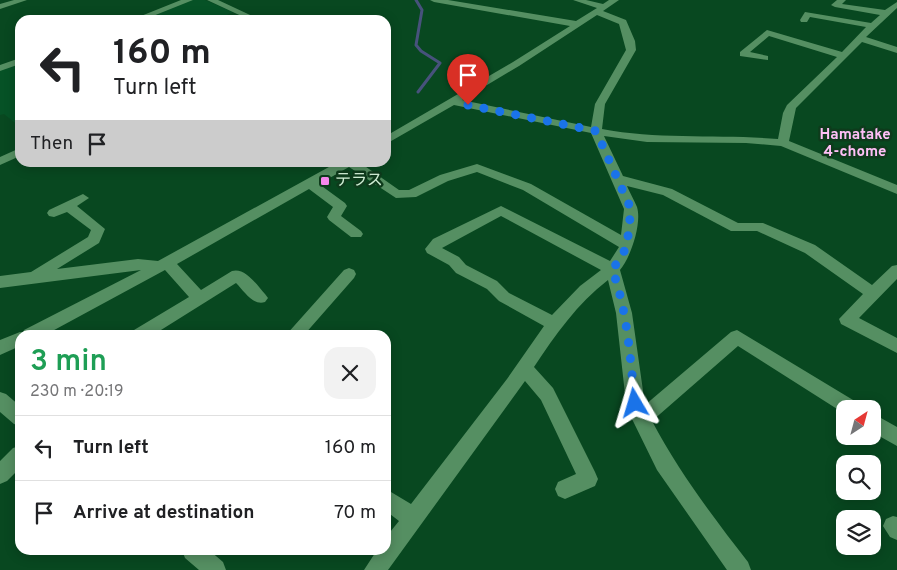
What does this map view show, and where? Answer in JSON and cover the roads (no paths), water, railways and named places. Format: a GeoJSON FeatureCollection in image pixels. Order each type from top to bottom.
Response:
{"type":"FeatureCollection","features":[{"type":"Feature","properties":{"kind":"street"},"geometry":{"type":"LineString","coordinates":[[0,7],[23,0]]}},
{"type":"Feature","properties":{"kind":"street"},"geometry":{"type":"LineString","coordinates":[[148,15],[189,0]]}},
{"type":"Feature","properties":{"kind":"street"},"geometry":{"type":"LineString","coordinates":[[211,0],[246,15]]}},
{"type":"Feature","properties":{"kind":"street"},"geometry":{"type":"LineString","coordinates":[[434,0],[576,24]]}},
{"type":"Feature","properties":{"kind":"street"},"geometry":{"type":"LineString","coordinates":[[391,548],[524,368],[554,324],[585,290],[612,269],[620,260],[627,245],[631,209],[596,131],[600,104],[631,50],[630,41],[623,22],[577,0]]}},
{"type":"Feature","properties":{"kind":"street"},"geometry":{"type":"LineString","coordinates":[[391,138],[454,102],[615,0]]}},
{"type":"Feature","properties":{"kind":"street"},"geometry":{"type":"LineString","coordinates":[[842,0],[836,5],[885,14]]}},
{"type":"Feature","properties":{"kind":"street"},"geometry":{"type":"LineString","coordinates":[[783,143],[788,113],[791,107],[830,70],[855,34],[873,26],[896,1]]}},
{"type":"Feature","properties":{"kind":"street"},"geometry":{"type":"LineString","coordinates":[[873,26],[808,14],[799,19],[855,34],[897,50]]}},
{"type":"Feature","properties":{"kind":"street"},"geometry":{"type":"LineString","coordinates":[[765,58],[742,54],[767,33],[842,55]]}},
{"type":"Feature","properties":{"kind":"street"},"geometry":{"type":"LineString","coordinates":[[0,56],[15,63]]}},
{"type":"Feature","properties":{"kind":"street"},"geometry":{"type":"LineString","coordinates":[[0,68],[15,63]]}},
{"type":"Feature","properties":{"kind":"street"},"geometry":{"type":"LineString","coordinates":[[454,102],[596,131],[662,140],[746,140],[783,143],[897,190]]}},
{"type":"Feature","properties":{"kind":"street"},"geometry":{"type":"LineString","coordinates":[[2,158],[15,154]]}},
{"type":"Feature","properties":{"kind":"street"},"geometry":{"type":"LineString","coordinates":[[40,330],[163,265],[340,167]]}},
{"type":"Feature","properties":{"kind":"street"},"geometry":{"type":"LineString","coordinates":[[356,167],[396,194],[412,194],[444,178],[477,168],[527,187],[627,245]]}},
{"type":"Feature","properties":{"kind":"street"},"geometry":{"type":"LineString","coordinates":[[617,179],[667,192],[736,228],[758,226],[810,249],[874,292]]}},
{"type":"Feature","properties":{"kind":"street"},"geometry":{"type":"LineString","coordinates":[[310,183],[340,206],[334,217],[356,234]]}},
{"type":"Feature","properties":{"kind":"street"},"geometry":{"type":"LineString","coordinates":[[54,213],[83,198]]}},
{"type":"Feature","properties":{"kind":"street"},"geometry":{"type":"LineString","coordinates":[[31,278],[94,240],[98,229],[68,206]]}},
{"type":"Feature","properties":{"kind":"street"},"geometry":{"type":"LineString","coordinates":[[554,324],[504,297],[492,285],[432,249],[438,243],[501,210],[612,269],[624,313],[635,403],[641,419],[669,470],[698,515],[740,570]]}},
{"type":"Feature","properties":{"kind":"street"},"geometry":{"type":"LineString","coordinates":[[0,282],[138,264],[163,265],[199,298]]}},
{"type":"Feature","properties":{"kind":"street"},"geometry":{"type":"LineString","coordinates":[[897,270],[847,319],[897,346]]}},
{"type":"Feature","properties":{"kind":"street"},"geometry":{"type":"LineString","coordinates":[[299,330],[349,274]]}},
{"type":"Feature","properties":{"kind":"street"},"geometry":{"type":"LineString","coordinates":[[148,330],[237,275],[260,298]]}},
{"type":"Feature","properties":{"kind":"street"},"geometry":{"type":"LineString","coordinates":[[641,419],[737,337],[838,400]]}},
{"type":"Feature","properties":{"kind":"street"},"geometry":{"type":"LineString","coordinates":[[0,348],[15,341]]}},
{"type":"Feature","properties":{"kind":"street"},"geometry":{"type":"LineString","coordinates":[[524,368],[547,394],[588,479],[566,490]]}},
{"type":"Feature","properties":{"kind":"street"},"geometry":{"type":"LineString","coordinates":[[0,400],[15,414]]}},
{"type":"Feature","properties":{"kind":"street"},"geometry":{"type":"LineString","coordinates":[[881,427],[897,437]]}},
{"type":"Feature","properties":{"kind":"street"},"geometry":{"type":"LineString","coordinates":[[0,474],[15,460]]}},
{"type":"Feature","properties":{"kind":"street"},"geometry":{"type":"LineString","coordinates":[[391,503],[413,518]]}},
{"type":"Feature","properties":{"kind":"street"},"geometry":{"type":"LineString","coordinates":[[199,555],[216,570]]}},
{"type":"Feature","properties":{"kind":"street"},"geometry":{"type":"LineString","coordinates":[[375,570],[386,555]]}},
{"type":"Feature","properties":{"kind":"waterway"},"geometry":{"type":"LineString","coordinates":[[416,0],[422,10],[416,45],[421,51],[440,63],[418,92]]}},
{"type":"Feature","properties":{"kind":"place","name":"テラス"},"geometry":{"type":"Point","coordinates":[325,181]}},
{"type":"Feature","properties":{"kind":"district","name":"Hamatake 4-chome"},"geometry":{"type":"Point","coordinates":[855,144]}}]}
